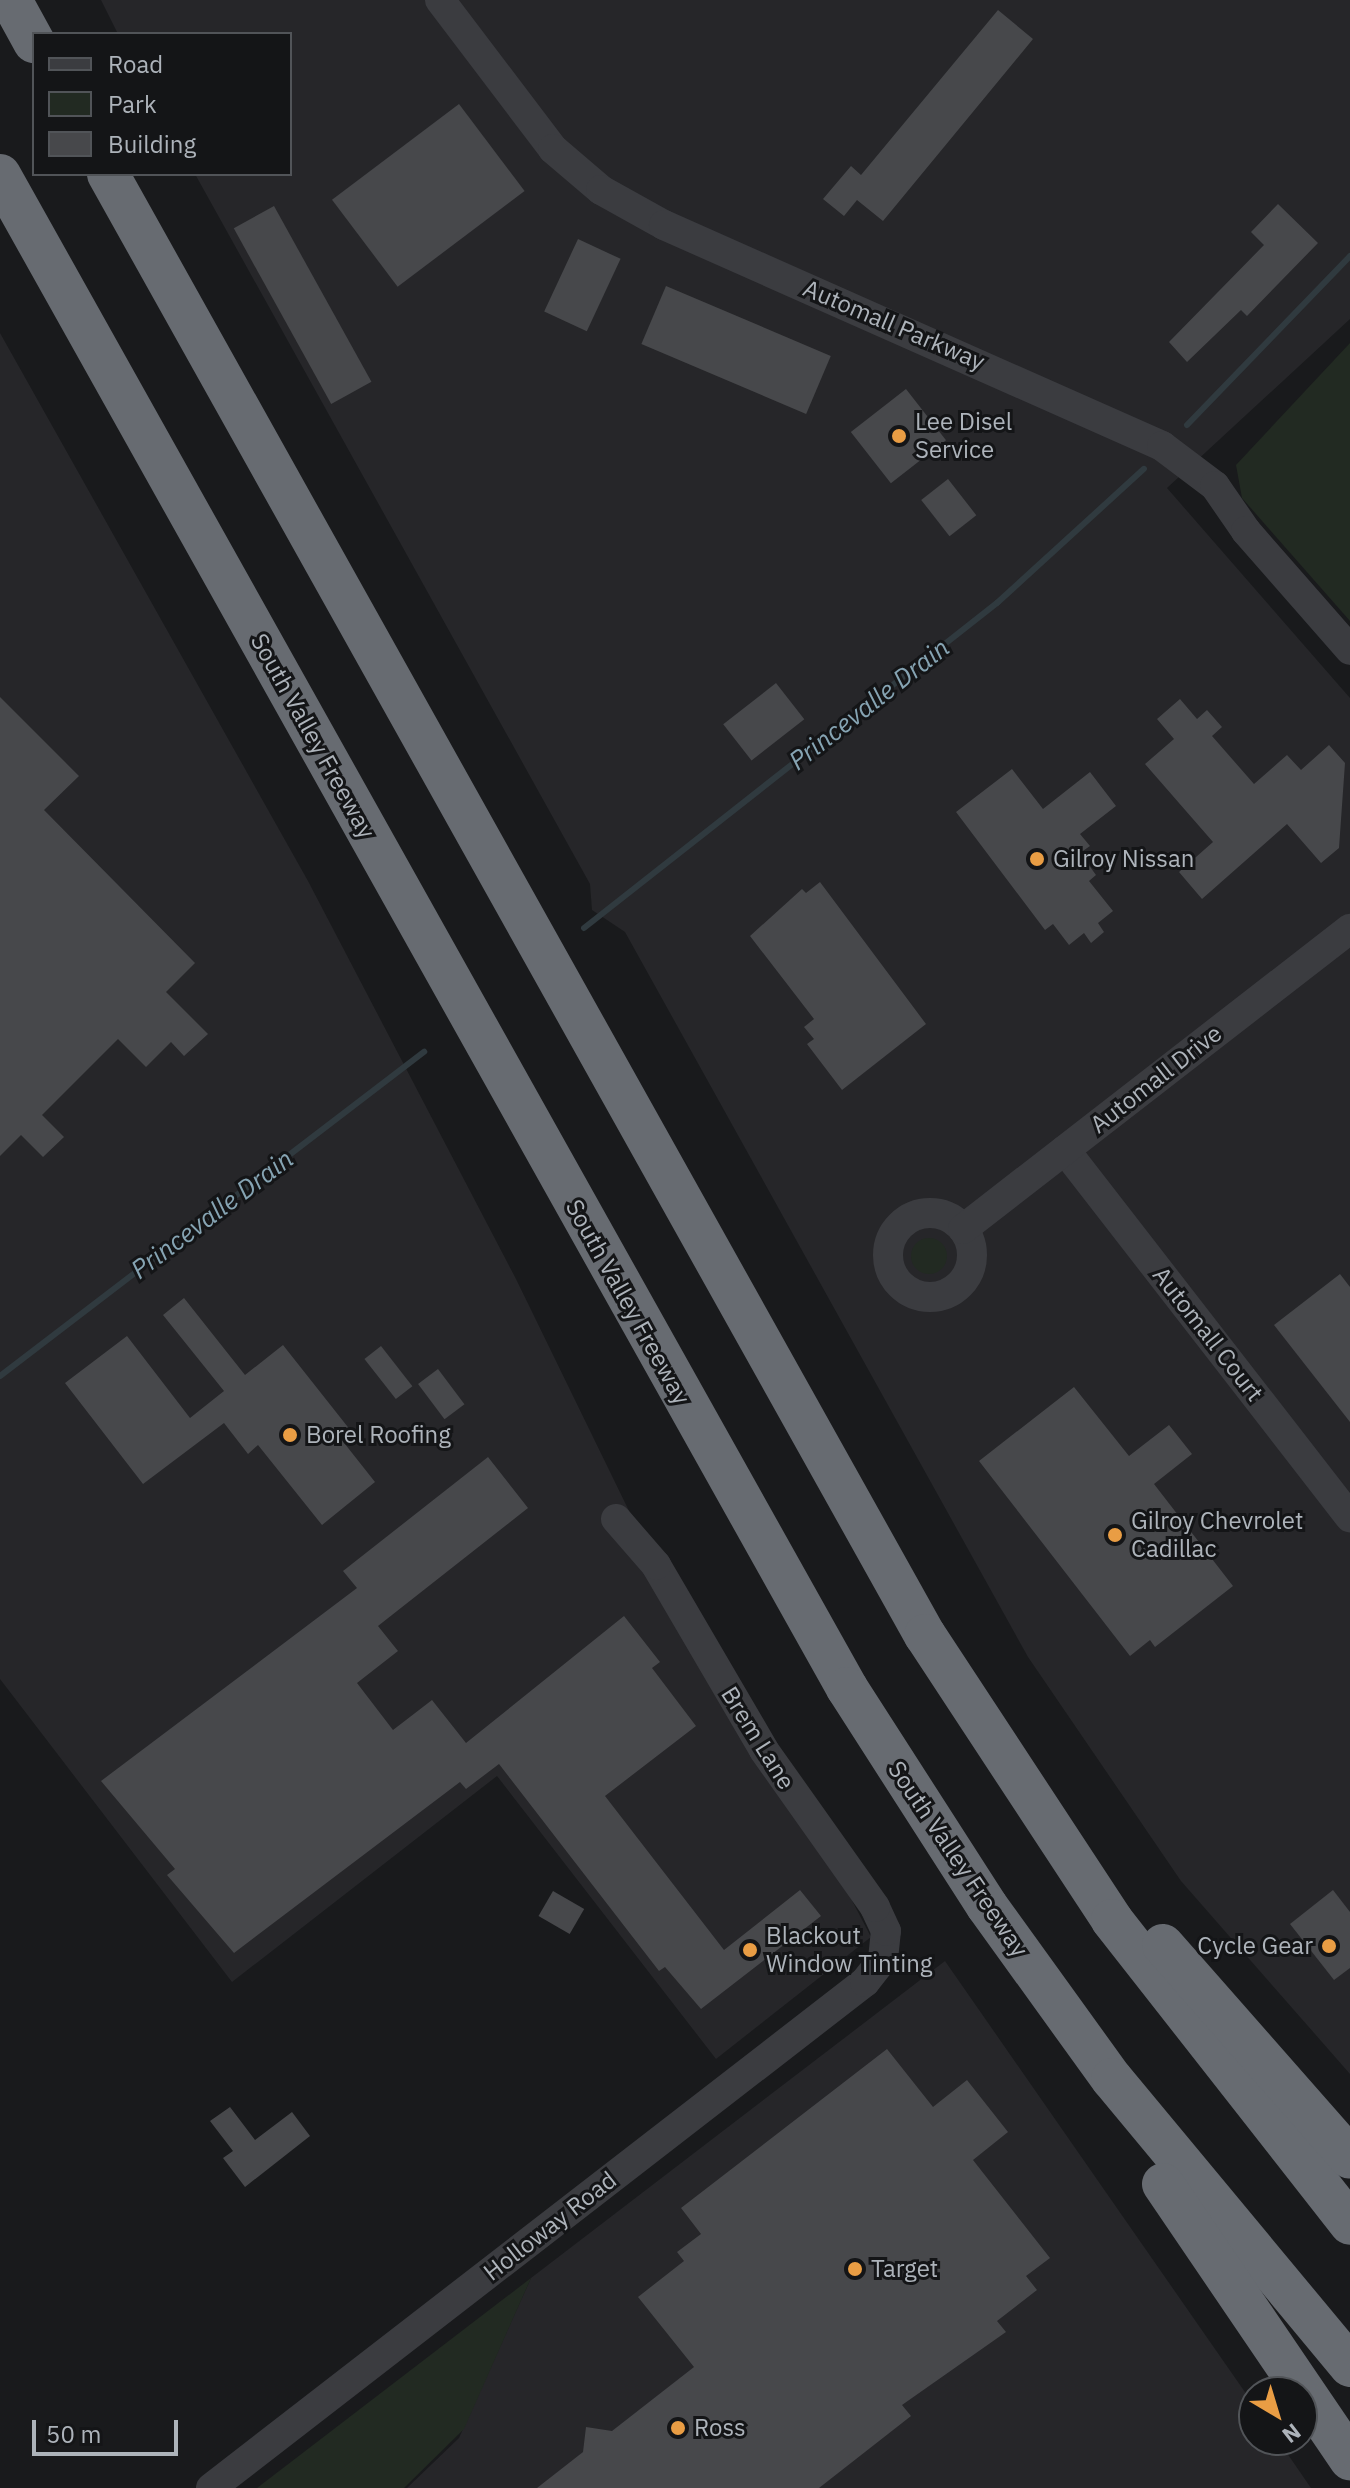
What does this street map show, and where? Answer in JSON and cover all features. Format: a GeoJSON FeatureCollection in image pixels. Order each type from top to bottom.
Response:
{"type":"FeatureCollection","features":[{"type":"Feature","properties":{"kind":"highway"},"geometry":{"type":"LineString","coordinates":[[11,0],[32,38]]}},
{"type":"Feature","properties":{"kind":"highway","name":"South Valley Freeway"},"geometry":{"type":"LineString","coordinates":[[0,175],[818,1640],[987,1906],[1112,2079],[1350,2366]]}},
{"type":"Feature","properties":{"kind":"highway"},"geometry":{"type":"LineString","coordinates":[[109,176],[839,1486],[969,1706],[1153,1977],[1350,2224]]}},
{"type":"Feature","properties":{"kind":"highway"},"geometry":{"type":"LineString","coordinates":[[969,1706],[1210,2001],[1350,2158]]}},
{"type":"Feature","properties":{"kind":"highway"},"geometry":{"type":"LineString","coordinates":[[1112,2079],[1150,2165],[1350,2459]]}},
{"type":"Feature","properties":{"kind":"street","name":"Automall Parkway"},"geometry":{"type":"LineString","coordinates":[[440,0],[543,136],[594,185],[652,219],[1162,446],[1215,486],[1246,531],[1350,650]]}},
{"type":"Feature","properties":{"kind":"street","name":"Automall Drive"},"geometry":{"type":"LineString","coordinates":[[963,1229],[1350,929]]}},
{"type":"Feature","properties":{"kind":"street","name":"Automall Court"},"geometry":{"type":"LineString","coordinates":[[1065,1150],[1350,1517]]}},
{"type":"Feature","properties":{"kind":"street","name":"Brem Lane"},"geometry":{"type":"LineString","coordinates":[[616,1519],[656,1565],[764,1750],[875,1907],[886,1931],[883,1959]]}},
{"type":"Feature","properties":{"kind":"street","name":"Holloway Road"},"geometry":{"type":"LineString","coordinates":[[211,2488],[865,1982],[883,1959]]}},
{"type":"Feature","properties":{"kind":"shaded area"},"geometry":{"type":"Polygon","coordinates":[[[101,0],[1350,0],[1350,319],[1167,488],[1350,698],[1350,2074],[1181,1881],[1028,1657],[625,932],[592,910],[590,884],[196,176],[292,176],[292,32],[117,32],[101,0]]]}},
{"type":"Feature","properties":{"kind":"shaded area"},"geometry":{"type":"Polygon","coordinates":[[[0,333],[308,881],[516,1279],[728,1714],[845,1887],[871,1937],[716,2059],[497,1776],[232,1982],[0,1679],[0,333]]]}},
{"type":"Feature","properties":{"kind":"shaded area"},"geometry":{"type":"Polygon","coordinates":[[[945,1961],[1238,2382],[1238,2456],[1289,2456],[1311,2488],[407,2488],[459,2438],[531,2278],[945,1961]]]}},
{"type":"Feature","properties":{"kind":"green space"},"geometry":{"type":"Polygon","coordinates":[[[1350,343],[1350,621],[1242,498],[1236,465],[1350,343]]]}},
{"type":"Feature","properties":{"kind":"green space"},"geometry":{"type":"Polygon","coordinates":[[[929,1238],[942,1243],[947,1256],[942,1269],[929,1274],[916,1269],[911,1256],[916,1243],[929,1238]]]}},
{"type":"Feature","properties":{"kind":"green space"},"geometry":{"type":"Polygon","coordinates":[[[531,2278],[464,2429],[404,2488],[257,2488],[531,2278]]]}},
{"type":"Feature","properties":{"kind":"building"},"geometry":{"type":"Polygon","coordinates":[[[998,10],[1033,39],[883,221],[857,200],[844,216],[823,199],[851,166],[861,175],[998,10]]]}},
{"type":"Feature","properties":{"kind":"building"},"geometry":{"type":"Polygon","coordinates":[[[459,104],[525,191],[398,287],[332,200],[459,104]]]}},
{"type":"Feature","properties":{"kind":"building"},"geometry":{"type":"Polygon","coordinates":[[[1278,204],[1318,243],[1247,316],[1241,310],[1187,362],[1169,342],[1264,245],[1251,232],[1278,204]]]}},
{"type":"Feature","properties":{"kind":"building"},"geometry":{"type":"Polygon","coordinates":[[[274,206],[371,382],[331,404],[234,228],[274,206]]]}},
{"type":"Feature","properties":{"kind":"building"},"geometry":{"type":"Polygon","coordinates":[[[578,239],[621,259],[587,331],[544,312],[578,239]]]}},
{"type":"Feature","properties":{"kind":"building"},"geometry":{"type":"Polygon","coordinates":[[[666,286],[831,356],[806,414],[641,344],[666,286]]]}},
{"type":"Feature","properties":{"kind":"building","name":"Lee Disel Service"},"geometry":{"type":"Polygon","coordinates":[[[906,389],[946,440],[891,483],[851,432],[906,389]]]}},
{"type":"Feature","properties":{"kind":"building"},"geometry":{"type":"Polygon","coordinates":[[[948,479],[976,515],[950,536],[921,500],[948,479]]]}},
{"type":"Feature","properties":{"kind":"building"},"geometry":{"type":"Polygon","coordinates":[[[776,683],[804,719],[752,760],[723,724],[776,683]]]}},
{"type":"Feature","properties":{"kind":"building"},"geometry":{"type":"Polygon","coordinates":[[[0,697],[79,776],[44,810],[195,963],[166,992],[208,1034],[184,1056],[171,1042],[146,1067],[118,1039],[42,1115],[64,1137],[43,1157],[21,1135],[0,1156],[0,697]]]}},
{"type":"Feature","properties":{"kind":"building"},"geometry":{"type":"Polygon","coordinates":[[[1180,699],[1197,719],[1207,710],[1222,727],[1212,736],[1254,784],[1287,755],[1301,770],[1329,745],[1345,763],[1339,848],[1321,863],[1287,824],[1202,899],[1179,872],[1213,842],[1145,764],[1174,739],[1157,719],[1180,699]]]}},
{"type":"Feature","properties":{"kind":"building","name":"Gilroy Nissan"},"geometry":{"type":"Polygon","coordinates":[[[1012,769],[1043,809],[1090,772],[1116,806],[1080,834],[1090,846],[1080,853],[1096,875],[1089,881],[1113,911],[1098,923],[1104,932],[1091,943],[1084,933],[1069,945],[1053,924],[1045,930],[956,812],[1012,769]]]}},
{"type":"Feature","properties":{"kind":"building"},"geometry":{"type":"Polygon","coordinates":[[[820,882],[926,1024],[842,1090],[807,1044],[814,1039],[804,1027],[814,1019],[750,936],[802,889],[806,893],[820,882]]]}},
{"type":"Feature","properties":{"kind":"building"},"geometry":{"type":"Polygon","coordinates":[[[1340,1274],[1350,1287],[1350,1422],[1274,1325],[1340,1274]]]}},
{"type":"Feature","properties":{"kind":"building"},"geometry":{"type":"Polygon","coordinates":[[[184,1298],[245,1375],[283,1345],[351,1431],[341,1439],[375,1482],[322,1525],[258,1445],[248,1454],[224,1423],[143,1484],[65,1383],[127,1336],[190,1418],[224,1391],[163,1315],[184,1298]]]}},
{"type":"Feature","properties":{"kind":"building"},"geometry":{"type":"Polygon","coordinates":[[[381,1346],[412,1386],[396,1399],[364,1359],[381,1346]]]}},
{"type":"Feature","properties":{"kind":"building"},"geometry":{"type":"Polygon","coordinates":[[[438,1369],[464,1404],[445,1419],[418,1384],[438,1369]]]}},
{"type":"Feature","properties":{"kind":"building","name":"Gilroy Chevrolet Cadillac"},"geometry":{"type":"Polygon","coordinates":[[[1074,1387],[1129,1456],[1169,1425],[1192,1454],[1154,1484],[1233,1586],[1155,1647],[1150,1640],[1130,1656],[979,1461],[1074,1387]]]}},
{"type":"Feature","properties":{"kind":"building"},"geometry":{"type":"Polygon","coordinates":[[[488,1457],[528,1508],[378,1626],[398,1651],[357,1683],[393,1730],[432,1700],[466,1743],[624,1616],[660,1662],[652,1668],[696,1726],[605,1796],[724,1950],[800,1890],[821,1916],[701,2009],[665,1967],[659,1971],[499,1764],[466,1789],[460,1782],[234,1953],[167,1875],[175,1869],[101,1781],[357,1588],[343,1571],[488,1457]]]}},
{"type":"Feature","properties":{"kind":"building","name":"Cycle Gear"},"geometry":{"type":"Polygon","coordinates":[[[1333,1890],[1350,1912],[1350,1968],[1334,1980],[1290,1924],[1333,1890]]]}},
{"type":"Feature","properties":{"kind":"building"},"geometry":{"type":"Polygon","coordinates":[[[553,1891],[584,1909],[570,1934],[538,1916],[553,1891]]]}},
{"type":"Feature","properties":{"kind":"building","name":"Target"},"geometry":{"type":"Polygon","coordinates":[[[887,2049],[933,2107],[967,2080],[1008,2132],[973,2160],[1050,2258],[1026,2276],[1037,2290],[997,2321],[1006,2332],[902,2405],[911,2416],[819,2488],[537,2488],[583,2452],[586,2427],[612,2431],[694,2367],[638,2297],[684,2261],[677,2252],[701,2234],[681,2208],[887,2049]]]}},
{"type":"Feature","properties":{"kind":"building"},"geometry":{"type":"Polygon","coordinates":[[[230,2107],[255,2140],[292,2112],[310,2136],[245,2187],[223,2158],[233,2151],[210,2121],[230,2107]]]}},
{"type":"Feature","properties":{"kind":"waterway","name":"Princevalle Drain"},"geometry":{"type":"LineString","coordinates":[[1187,425],[1350,256]]}},
{"type":"Feature","properties":{"kind":"waterway","name":"Princevalle Drain"},"geometry":{"type":"LineString","coordinates":[[584,928],[997,603],[1144,469]]}},
{"type":"Feature","properties":{"kind":"waterway","name":"Princevalle Drain"},"geometry":{"type":"LineString","coordinates":[[0,1376],[424,1052]]}},
{"type":"Feature","properties":{"kind":"place","name":"Lee Disel Service"},"geometry":{"type":"Point","coordinates":[899,436]}},
{"type":"Feature","properties":{"kind":"place","name":"Gilroy Nissan"},"geometry":{"type":"Point","coordinates":[1037,859]}},
{"type":"Feature","properties":{"kind":"place","name":"Borel Roofing"},"geometry":{"type":"Point","coordinates":[290,1435]}},
{"type":"Feature","properties":{"kind":"place","name":"Gilroy Chevrolet Cadillac"},"geometry":{"type":"Point","coordinates":[1115,1535]}},
{"type":"Feature","properties":{"kind":"place","name":"Cycle Gear"},"geometry":{"type":"Point","coordinates":[1329,1946]}},
{"type":"Feature","properties":{"kind":"place","name":"Blackout Window Tinting"},"geometry":{"type":"Point","coordinates":[750,1950]}},
{"type":"Feature","properties":{"kind":"place","name":"Target"},"geometry":{"type":"Point","coordinates":[855,2269]}},
{"type":"Feature","properties":{"kind":"place","name":"Ross"},"geometry":{"type":"Point","coordinates":[678,2428]}}]}
